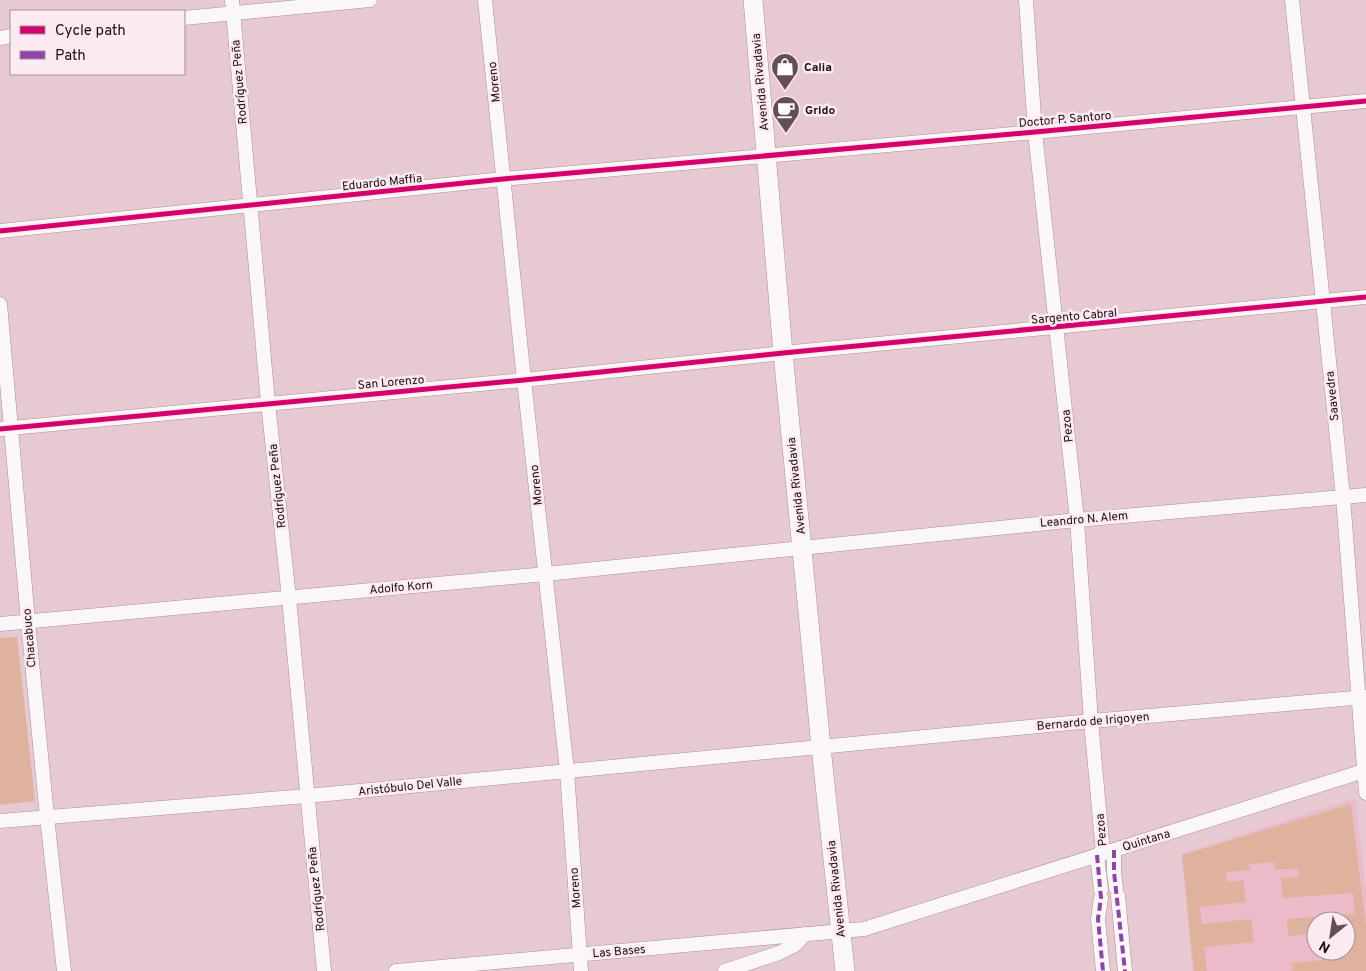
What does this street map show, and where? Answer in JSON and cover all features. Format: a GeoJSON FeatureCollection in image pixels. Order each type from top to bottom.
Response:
{"type":"FeatureCollection","features":[{"type":"Feature","properties":{"kind":"main road","name":"Avenida Rivadavia"},"geometry":{"type":"LineString","coordinates":[[753,0],[783,353],[820,747],[845,971]]}},
{"type":"Feature","properties":{"kind":"street"},"geometry":{"type":"LineString","coordinates":[[185,18],[232,7],[370,0]]}},
{"type":"Feature","properties":{"kind":"street","name":"Moreno"},"geometry":{"type":"LineString","coordinates":[[485,0],[567,771],[581,971]]}},
{"type":"Feature","properties":{"kind":"street","name":"Pezoa"},"geometry":{"type":"LineString","coordinates":[[1026,0],[1035,132],[1077,520],[1091,721],[1105,853]]}},
{"type":"Feature","properties":{"kind":"street","name":"Saavedra"},"geometry":{"type":"LineString","coordinates":[[1292,0],[1362,697],[1366,793]]}},
{"type":"Feature","properties":{"kind":"street","name":"Rodríguez Peña"},"geometry":{"type":"LineString","coordinates":[[232,7],[268,403],[289,598],[324,971]]}},
{"type":"Feature","properties":{"kind":"street","name":"Doctor P. Santoro"},"geometry":{"type":"LineString","coordinates":[[766,156],[1366,101]]}},
{"type":"Feature","properties":{"kind":"street","name":"Eduardo Maffia"},"geometry":{"type":"LineString","coordinates":[[0,231],[503,179],[766,156]]}},
{"type":"Feature","properties":{"kind":"street","name":"Sargento Cabral"},"geometry":{"type":"LineString","coordinates":[[783,353],[1366,297]]}},
{"type":"Feature","properties":{"kind":"street","name":"Chacabuco"},"geometry":{"type":"LineString","coordinates":[[0,304],[6,428],[64,971]]}},
{"type":"Feature","properties":{"kind":"street","name":"San Lorenzo"},"geometry":{"type":"LineString","coordinates":[[6,428],[524,380],[783,353]]}},
{"type":"Feature","properties":{"kind":"street","name":"Leandro N. Alem"},"geometry":{"type":"LineString","coordinates":[[802,548],[1077,520],[1366,495]]}},
{"type":"Feature","properties":{"kind":"street","name":"Adolfo Korn"},"geometry":{"type":"LineString","coordinates":[[0,624],[546,574],[802,548]]}},
{"type":"Feature","properties":{"kind":"street","name":"Bernardo de Irigoyen"},"geometry":{"type":"LineString","coordinates":[[820,747],[1362,697]]}},
{"type":"Feature","properties":{"kind":"street","name":"Aristóbulo Del Valle"},"geometry":{"type":"LineString","coordinates":[[0,821],[307,796],[820,747]]}},
{"type":"Feature","properties":{"kind":"street","name":"Quintana"},"geometry":{"type":"LineString","coordinates":[[841,931],[864,929],[1364,771]]}},
{"type":"Feature","properties":{"kind":"street"},"geometry":{"type":"LineString","coordinates":[[1105,853],[1114,872],[1125,971]]}},
{"type":"Feature","properties":{"kind":"street"},"geometry":{"type":"LineString","coordinates":[[1103,971],[1098,920],[1105,853]]}},
{"type":"Feature","properties":{"kind":"street","name":"Las Bases"},"geometry":{"type":"LineString","coordinates":[[396,971],[841,931]]}},
{"type":"Feature","properties":{"kind":"street"},"geometry":{"type":"LineString","coordinates":[[725,971],[780,952],[795,945],[805,934]]}},
{"type":"Feature","properties":{"kind":"shaded area"},"geometry":{"type":"Polygon","coordinates":[[[17,637],[35,801],[0,805],[0,638],[17,637]]]}},
{"type":"Feature","properties":{"kind":"shaded area"},"geometry":{"type":"Polygon","coordinates":[[[1355,798],[1366,889],[1366,971],[1192,971],[1182,854],[1355,798]]]}},
{"type":"Feature","properties":{"kind":"shaded area"},"geometry":{"type":"Polygon","coordinates":[[[1351,804],[1366,927],[1366,971],[1288,971],[1293,970],[1292,963],[1356,961],[1356,911],[1353,893],[1283,898],[1281,878],[1299,877],[1298,869],[1275,870],[1274,862],[1249,864],[1250,870],[1226,872],[1227,882],[1243,880],[1246,902],[1200,907],[1202,924],[1251,919],[1254,942],[1204,947],[1207,971],[1194,971],[1182,855],[1351,804]]]}},
{"type":"Feature","properties":{"kind":"shaded area"},"geometry":{"type":"Polygon","coordinates":[[[1306,918],[1306,935],[1288,936],[1287,919],[1306,918]]]}},
{"type":"Feature","properties":{"kind":"marked path"},"geometry":{"type":"LineString","coordinates":[[1114,850],[1114,872],[1125,971]]}},
{"type":"Feature","properties":{"kind":"marked path"},"geometry":{"type":"LineString","coordinates":[[1097,855],[1101,898],[1098,919],[1103,971]]}},
{"type":"Feature","properties":{"kind":"cycle path"},"geometry":{"type":"LineString","coordinates":[[0,231],[503,179],[1366,101]]}},
{"type":"Feature","properties":{"kind":"cycle path"},"geometry":{"type":"LineString","coordinates":[[0,429],[524,380],[1366,297]]}},
{"type":"Feature","properties":{"kind":"place","name":"Calia"},"geometry":{"type":"Point","coordinates":[785,91]}},
{"type":"Feature","properties":{"kind":"place","name":"Grido"},"geometry":{"type":"Point","coordinates":[786,134]}}]}
